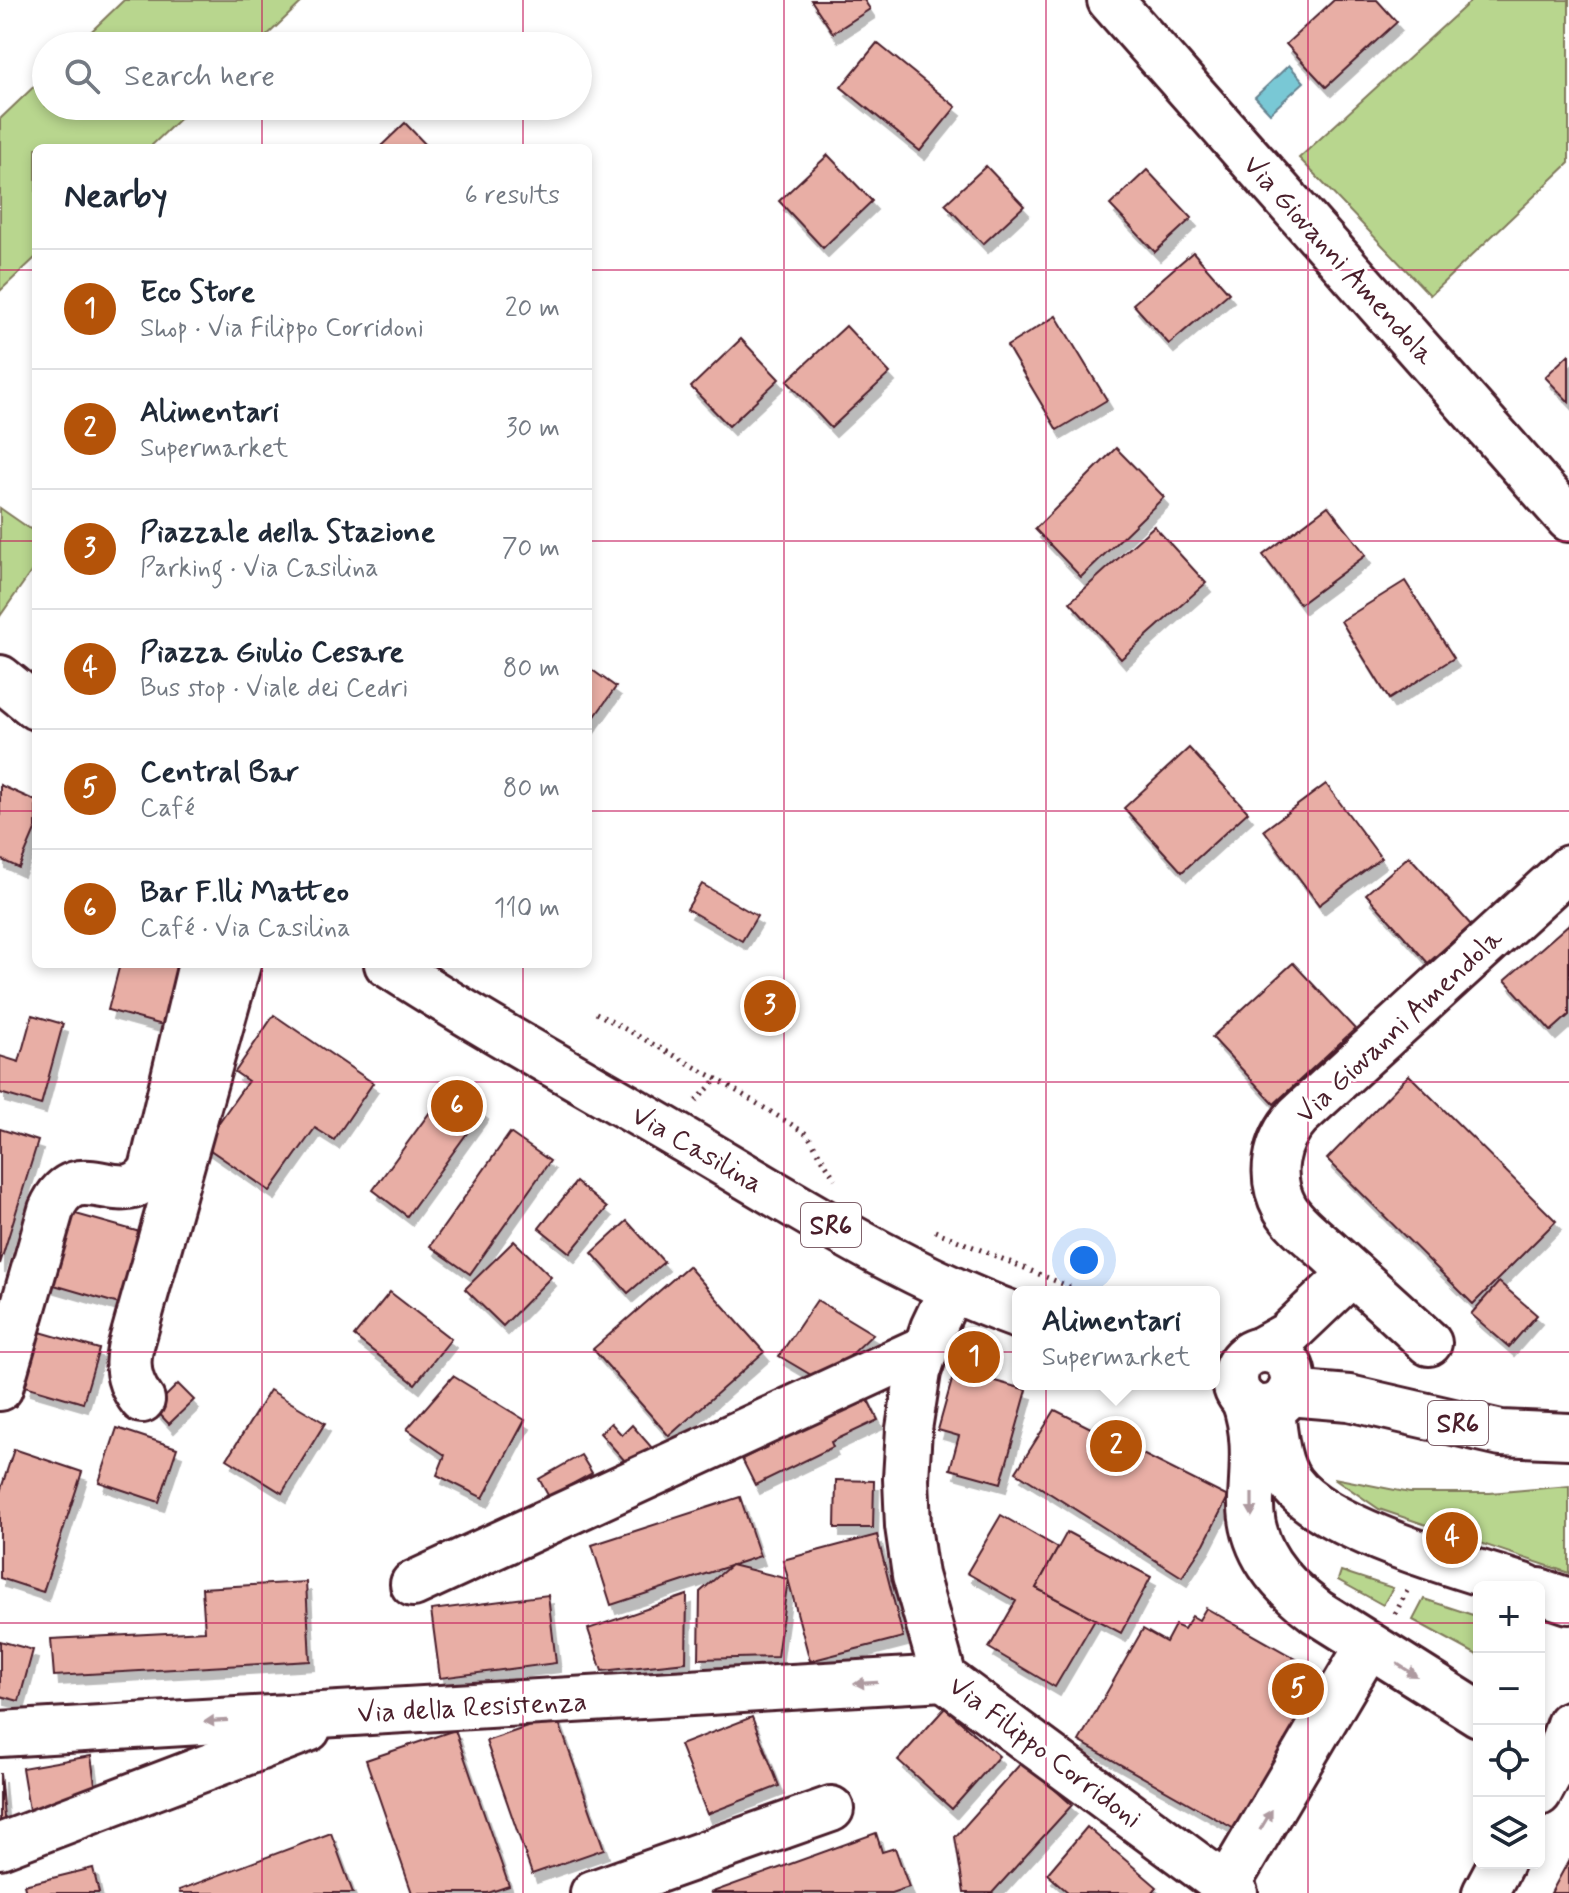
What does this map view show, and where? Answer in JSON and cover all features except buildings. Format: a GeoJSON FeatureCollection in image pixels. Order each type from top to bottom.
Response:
{"type":"FeatureCollection","features":[{"type":"Feature","properties":{"kind":"street","name":"Via Giovanni Amendola"},"geometry":{"type":"LineString","coordinates":[[1110,0],[1569,519]]}},
{"type":"Feature","properties":{"kind":"street"},"geometry":{"type":"LineString","coordinates":[[0,678],[32,704]]}},
{"type":"Feature","properties":{"kind":"street","name":"Via Giovanni Amendola"},"geometry":{"type":"LineString","coordinates":[[1429,1343],[1296,1222],[1286,1209],[1276,1174],[1276,1159],[1283,1136],[1298,1116],[1569,868]]}},
{"type":"Feature","properties":{"kind":"street"},"geometry":{"type":"LineString","coordinates":[[0,1388],[56,1199],[68,1186],[77,1182],[132,1187],[141,1184],[152,1169],[200,968]]}},
{"type":"Feature","properties":{"kind":"street"},"geometry":{"type":"LineString","coordinates":[[142,1400],[130,1379],[128,1358],[237,968]]}},
{"type":"Feature","properties":{"kind":"street","name":"Via Casilina"},"geometry":{"type":"LineString","coordinates":[[394,968],[514,1042],[834,1227],[951,1290],[1012,1314]]}},
{"type":"Feature","properties":{"kind":"street"},"geometry":{"type":"LineString","coordinates":[[1352,1273],[1258,1373],[1253,1433],[1253,1523],[1262,1552],[1271,1568],[1296,1596],[1372,1648],[1473,1710]]}},
{"type":"Feature","properties":{"kind":"street","name":"Via Filippo Corridoni"},"geometry":{"type":"LineString","coordinates":[[951,1290],[925,1348],[913,1399],[909,1429],[907,1514],[915,1575],[944,1678],[1231,1890]]}},
{"type":"Feature","properties":{"kind":"street"},"geometry":{"type":"LineString","coordinates":[[413,1584],[925,1348]]}},
{"type":"Feature","properties":{"kind":"street"},"geometry":{"type":"LineString","coordinates":[[1258,1373],[1283,1470],[1308,1500],[1382,1539],[1421,1535],[1474,1552],[1489,1569],[1513,1581]]}},
{"type":"Feature","properties":{"kind":"street","name":"SR6"},"geometry":{"type":"LineString","coordinates":[[1258,1373],[1349,1398],[1501,1433],[1569,1436]]}},
{"type":"Feature","properties":{"kind":"street"},"geometry":{"type":"LineString","coordinates":[[1296,1596],[1287,1569],[1284,1545],[1293,1528],[1304,1522],[1325,1522],[1508,1581]]}},
{"type":"Feature","properties":{"kind":"street"},"geometry":{"type":"LineString","coordinates":[[1545,1593],[1569,1601]]}},
{"type":"Feature","properties":{"kind":"street"},"geometry":{"type":"LineString","coordinates":[[1231,1890],[1372,1648]]}},
{"type":"Feature","properties":{"kind":"street","name":"Via della Resistenza"},"geometry":{"type":"LineString","coordinates":[[0,1734],[944,1678]]}},
{"type":"Feature","properties":{"kind":"street"},"geometry":{"type":"LineString","coordinates":[[0,1846],[350,1713]]}},
{"type":"Feature","properties":{"kind":"street"},"geometry":{"type":"LineString","coordinates":[[593,1893],[831,1809]]}},
{"type":"Feature","properties":{"kind":"street"},"geometry":{"type":"LineString","coordinates":[[1485,1893],[1498,1869]]}},
{"type":"Feature","properties":{"kind":"path"},"geometry":{"type":"LineString","coordinates":[[596,1013],[717,1079],[807,1134],[839,1186]]}},
{"type":"Feature","properties":{"kind":"path"},"geometry":{"type":"LineString","coordinates":[[924,1226],[1068,1286]]}},
{"type":"Feature","properties":{"kind":"path"},"geometry":{"type":"LineString","coordinates":[[1372,1648],[1426,1554]]}},
{"type":"Feature","properties":{"kind":"green space"},"geometry":{"type":"Polygon","coordinates":[[[124,0],[304,0],[271,32],[91,32],[124,0]]]}},
{"type":"Feature","properties":{"kind":"green space"},"geometry":{"type":"Polygon","coordinates":[[[1472,0],[1569,0],[1569,163],[1430,295],[1299,158],[1472,0]]]}},
{"type":"Feature","properties":{"kind":"green space"},"geometry":{"type":"Polygon","coordinates":[[[32,88],[32,120],[178,120],[153,144],[32,144],[32,261],[0,291],[0,119],[32,88]]]}},
{"type":"Feature","properties":{"kind":"green space"},"geometry":{"type":"Polygon","coordinates":[[[0,508],[32,530],[32,571],[0,616],[0,508]]]}},
{"type":"Feature","properties":{"kind":"green space"},"geometry":{"type":"Polygon","coordinates":[[[1334,1478],[1410,1493],[1490,1493],[1569,1486],[1569,1573],[1379,1509],[1334,1478]]]}},
{"type":"Feature","properties":{"kind":"green space"},"geometry":{"type":"Polygon","coordinates":[[[1341,1571],[1393,1588],[1383,1605],[1338,1580],[1341,1571]]]}},
{"type":"Feature","properties":{"kind":"green space"},"geometry":{"type":"Polygon","coordinates":[[[1424,1599],[1473,1615],[1473,1653],[1413,1620],[1424,1599]]]}},
{"type":"Feature","properties":{"kind":"water"},"geometry":{"type":"Polygon","coordinates":[[[1289,65],[1304,82],[1270,113],[1255,97],[1289,65]]]}},
{"type":"Feature","properties":{"kind":"place","name":"Piazzale della Stazione"},"geometry":{"type":"Point","coordinates":[770,1006]}},
{"type":"Feature","properties":{"kind":"place","name":"Bar F.lli Matteo"},"geometry":{"type":"Point","coordinates":[457,1106]}},
{"type":"Feature","properties":{"kind":"place","name":"Eco Store"},"geometry":{"type":"Point","coordinates":[974,1357]}},
{"type":"Feature","properties":{"kind":"place","name":"Alimentari"},"geometry":{"type":"Point","coordinates":[1116,1446]}},
{"type":"Feature","properties":{"kind":"place","name":"Piazza Giulio Cesare"},"geometry":{"type":"Point","coordinates":[1452,1538]}},
{"type":"Feature","properties":{"kind":"place","name":"Central Bar"},"geometry":{"type":"Point","coordinates":[1298,1689]}}]}
